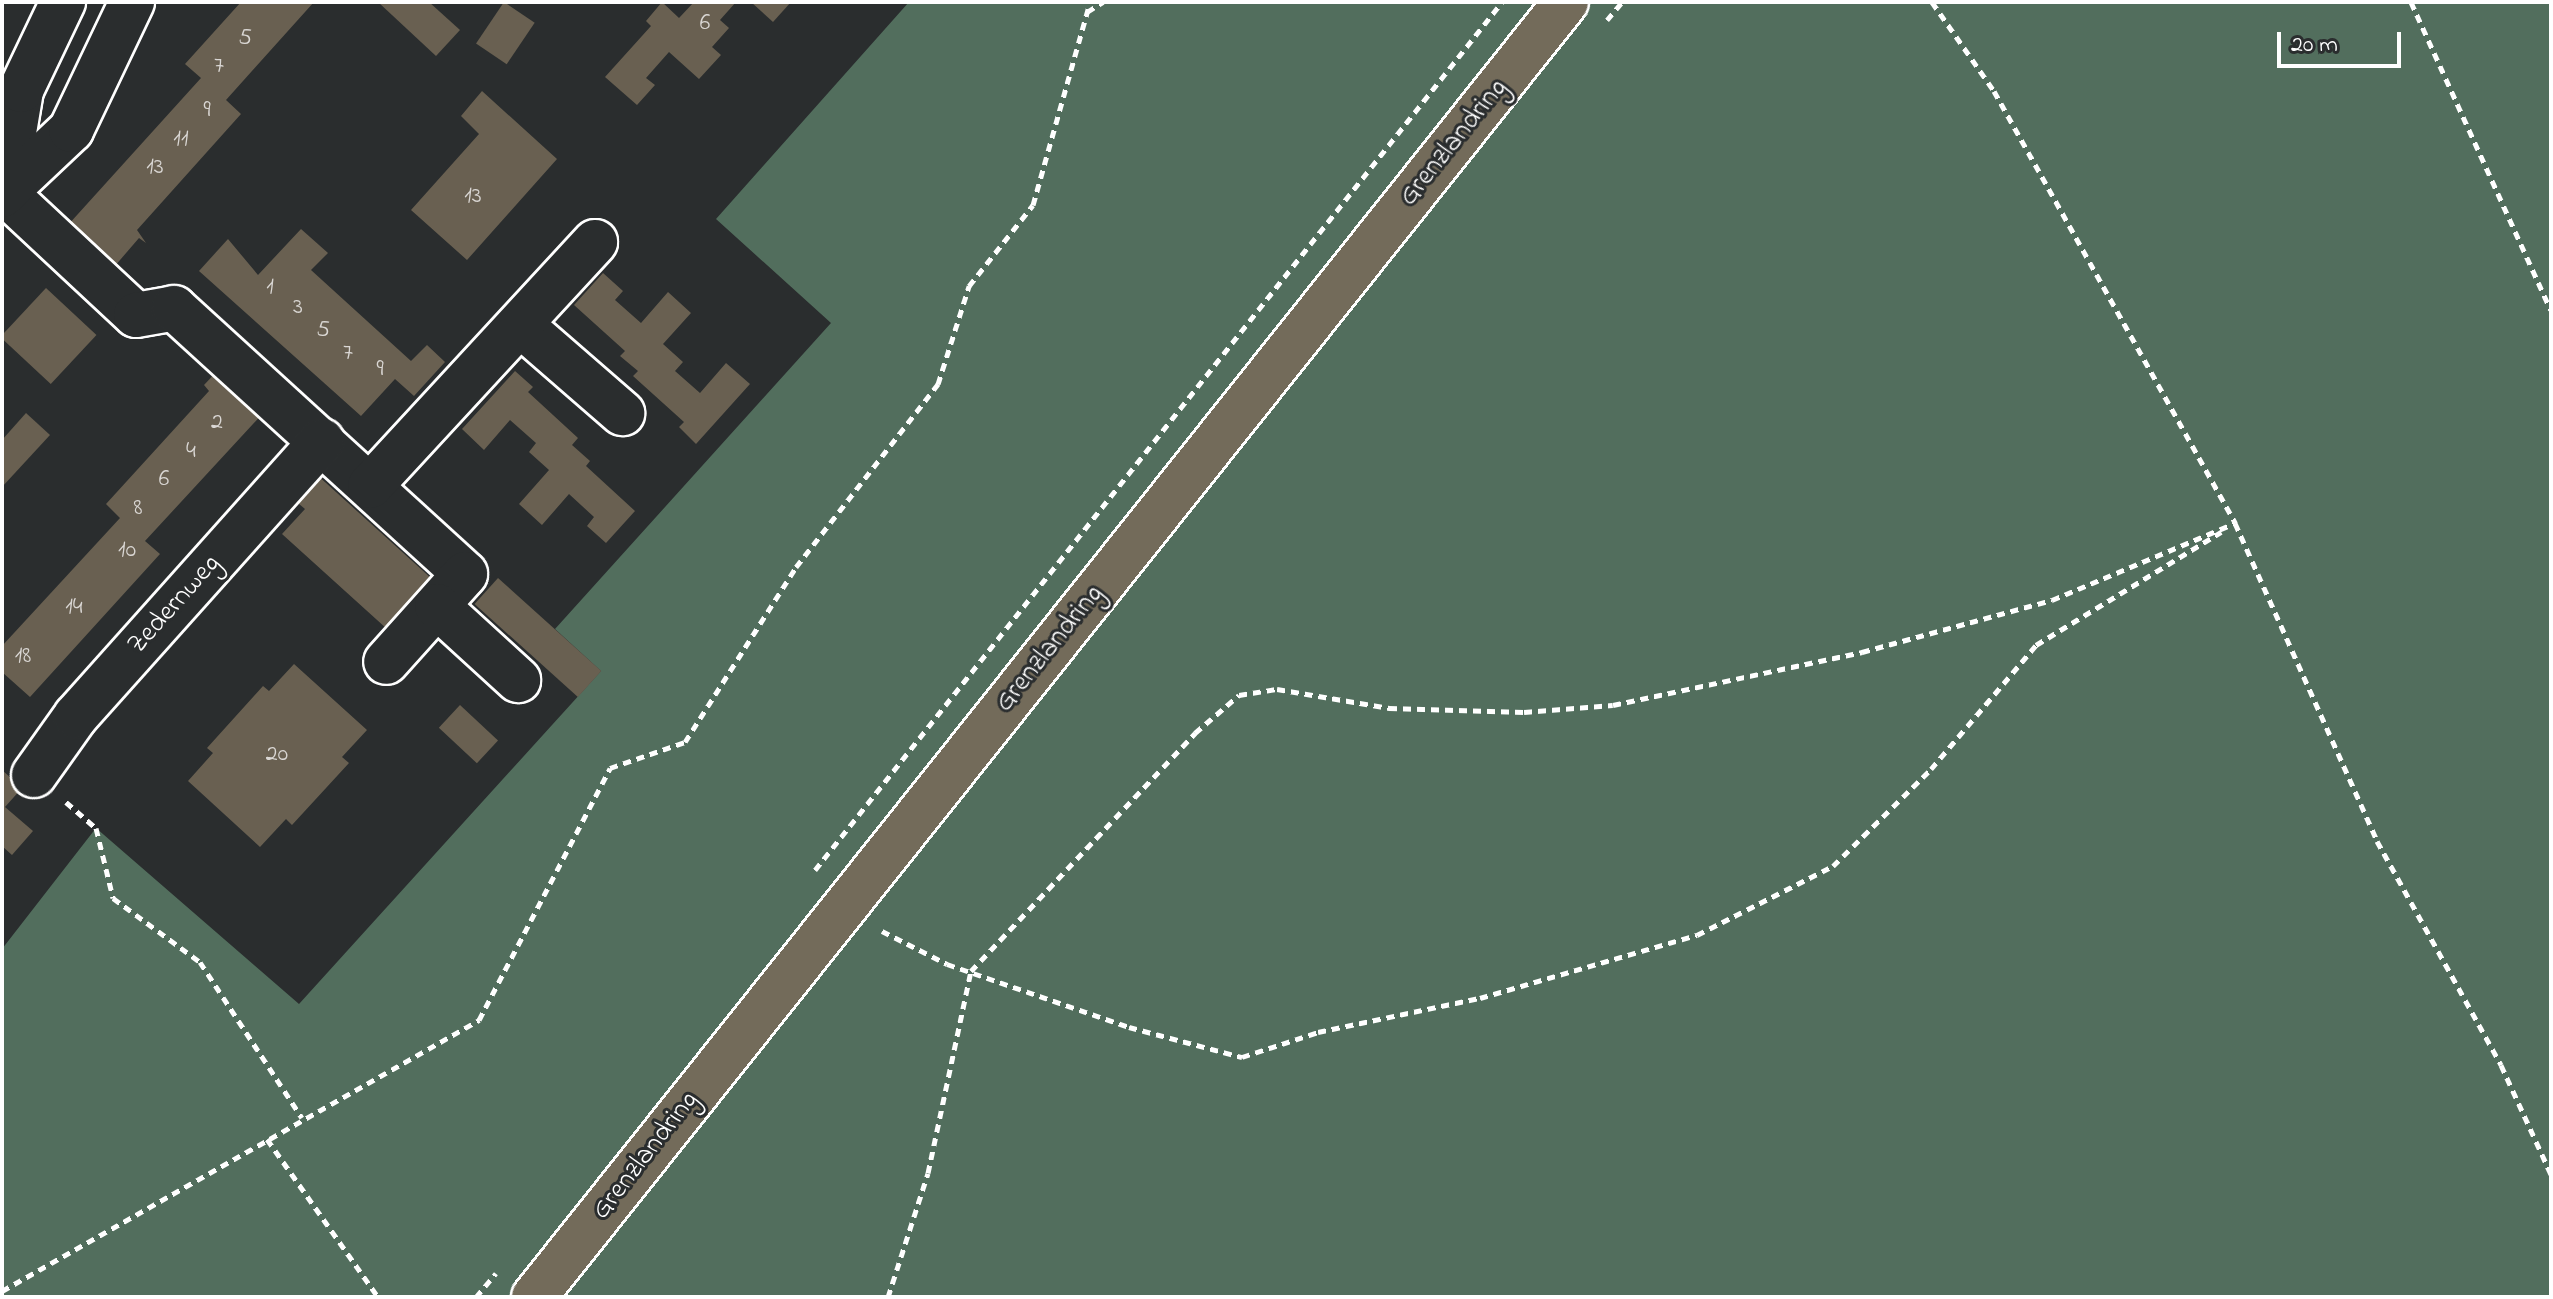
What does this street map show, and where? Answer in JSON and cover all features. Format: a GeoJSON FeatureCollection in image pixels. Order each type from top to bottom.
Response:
{"type":"FeatureCollection","features":[{"type":"Feature","properties":{"kind":"main road","name":"Grenzlandring"},"geometry":{"type":"LineString","coordinates":[[534,1297],[1566,2]]}},
{"type":"Feature","properties":{"kind":"street"},"geometry":{"type":"LineString","coordinates":[[3,193],[21,90],[63,2]]}},
{"type":"Feature","properties":{"kind":"street"},"geometry":{"type":"LineString","coordinates":[[3,193],[71,130],[132,2]]}},
{"type":"Feature","properties":{"kind":"street"},"geometry":{"type":"LineString","coordinates":[[3,193],[136,315],[174,308],[465,574],[386,662]]}},
{"type":"Feature","properties":{"kind":"street"},"geometry":{"type":"LineString","coordinates":[[370,486],[522,326],[595,242]]}},
{"type":"Feature","properties":{"kind":"street"},"geometry":{"type":"LineString","coordinates":[[522,326],[622,413]]}},
{"type":"Feature","properties":{"kind":"street","name":"Zedernweg"},"geometry":{"type":"LineString","coordinates":[[34,775],[76,716],[322,441]]}},
{"type":"Feature","properties":{"kind":"street"},"geometry":{"type":"LineString","coordinates":[[437,606],[518,680]]}},
{"type":"Feature","properties":{"kind":"path"},"geometry":{"type":"LineString","coordinates":[[2,1291],[479,1020],[610,768],[685,742],[796,567],[938,384],[969,286],[1033,205],[1090,2]]}},
{"type":"Feature","properties":{"kind":"path"},"geometry":{"type":"LineString","coordinates":[[1085,13],[1103,2]]}},
{"type":"Feature","properties":{"kind":"path"},"geometry":{"type":"LineString","coordinates":[[811,874],[1502,2]]}},
{"type":"Feature","properties":{"kind":"path"},"geometry":{"type":"LineString","coordinates":[[1932,2],[1994,91],[2235,523],[2377,841],[2501,1065],[2551,1174]]}},
{"type":"Feature","properties":{"kind":"path"},"geometry":{"type":"LineString","coordinates":[[2411,2],[2551,310]]}},
{"type":"Feature","properties":{"kind":"path"},"geometry":{"type":"LineString","coordinates":[[882,931],[971,971],[1129,1027],[1242,1057],[1318,1032],[1480,998],[1697,935],[1833,866],[1931,769],[2036,645],[2235,523]]}},
{"type":"Feature","properties":{"kind":"path"},"geometry":{"type":"LineString","coordinates":[[888,1297],[928,1173],[971,971],[1195,733],[1239,695],[1277,689],[1389,708],[1494,711],[1613,705],[1862,652],[2052,600],[2235,523]]}},
{"type":"Feature","properties":{"kind":"path"},"geometry":{"type":"LineString","coordinates":[[96,828],[113,898],[200,962],[302,1118]]}},
{"type":"Feature","properties":{"kind":"path"},"geometry":{"type":"LineString","coordinates":[[267,1139],[378,1297]]}},
{"type":"Feature","properties":{"kind":"path"},"geometry":{"type":"LineString","coordinates":[[476,1297],[504,1262]]}},
{"type":"Feature","properties":{"kind":"green space"},"geometry":{"type":"Polygon","coordinates":[[[909,2],[2551,2],[2551,1297],[2,1297],[2,949],[96,828],[299,1004],[601,671],[555,629],[831,323],[716,219],[909,2]]]}},
{"type":"Feature","properties":{"kind":"building"},"geometry":{"type":"Polygon","coordinates":[[[241,2],[314,2],[226,100],[241,114],[137,230],[146,243],[139,238],[114,267],[68,225],[201,78],[185,64],[241,2]]]}},
{"type":"Feature","properties":{"kind":"building"},"geometry":{"type":"Polygon","coordinates":[[[378,2],[429,2],[460,30],[436,56],[378,2]]]}},
{"type":"Feature","properties":{"kind":"building"},"geometry":{"type":"Polygon","coordinates":[[[504,2],[535,23],[507,64],[476,43],[504,2]]]}},
{"type":"Feature","properties":{"kind":"building"},"geometry":{"type":"Polygon","coordinates":[[[662,2],[679,18],[694,2],[736,2],[720,20],[729,28],[712,47],[721,55],[699,79],[669,52],[646,78],[655,85],[637,105],[605,77],[651,26],[646,21],[662,2]]]}},
{"type":"Feature","properties":{"kind":"building"},"geometry":{"type":"Polygon","coordinates":[[[751,2],[791,2],[773,22],[751,2]]]}},
{"type":"Feature","properties":{"kind":"building"},"geometry":{"type":"Polygon","coordinates":[[[482,91],[557,159],[467,260],[411,210],[479,134],[461,116],[482,91]]]}},
{"type":"Feature","properties":{"kind":"building"},"geometry":{"type":"Polygon","coordinates":[[[301,229],[328,253],[311,270],[411,361],[427,345],[445,362],[414,396],[395,379],[361,416],[199,271],[228,239],[258,275],[301,229]]]}},
{"type":"Feature","properties":{"kind":"building"},"geometry":{"type":"Polygon","coordinates":[[[603,273],[623,291],[615,300],[641,323],[668,292],[691,313],[663,344],[683,362],[675,371],[700,393],[726,363],[750,384],[696,444],[679,427],[684,422],[633,376],[638,371],[620,356],[625,351],[574,305],[603,273]]]}},
{"type":"Feature","properties":{"kind":"building"},"geometry":{"type":"Polygon","coordinates":[[[46,288],[96,335],[51,384],[2,339],[46,288]]]}},
{"type":"Feature","properties":{"kind":"building"},"geometry":{"type":"Polygon","coordinates":[[[219,369],[265,411],[145,541],[160,554],[30,697],[2,672],[2,646],[120,518],[106,504],[209,391],[204,385],[219,369]]]}},
{"type":"Feature","properties":{"kind":"building"},"geometry":{"type":"Polygon","coordinates":[[[515,371],[533,387],[528,392],[578,438],[572,445],[590,461],[586,466],[635,511],[606,543],[587,526],[594,517],[569,494],[542,525],[519,504],[549,470],[529,452],[536,443],[510,420],[484,450],[462,429],[515,371]]]}},
{"type":"Feature","properties":{"kind":"building"},"geometry":{"type":"Polygon","coordinates":[[[26,413],[50,435],[2,487],[2,440],[26,413]]]}},
{"type":"Feature","properties":{"kind":"building"},"geometry":{"type":"Polygon","coordinates":[[[315,473],[432,579],[387,629],[282,534],[305,509],[292,498],[315,473]]]}},
{"type":"Feature","properties":{"kind":"building"},"geometry":{"type":"Polygon","coordinates":[[[498,578],[601,671],[578,697],[475,604],[498,578]]]}},
{"type":"Feature","properties":{"kind":"building"},"geometry":{"type":"Polygon","coordinates":[[[294,664],[367,730],[342,757],[349,763],[292,825],[286,819],[260,847],[188,781],[213,753],[207,748],[263,686],[269,691],[294,664]]]}},
{"type":"Feature","properties":{"kind":"building"},"geometry":{"type":"Polygon","coordinates":[[[460,705],[498,740],[477,763],[439,728],[460,705]]]}},
{"type":"Feature","properties":{"kind":"building"},"geometry":{"type":"Polygon","coordinates":[[[2,770],[22,788],[5,807],[33,831],[12,855],[2,846],[2,770]]]}}]}
